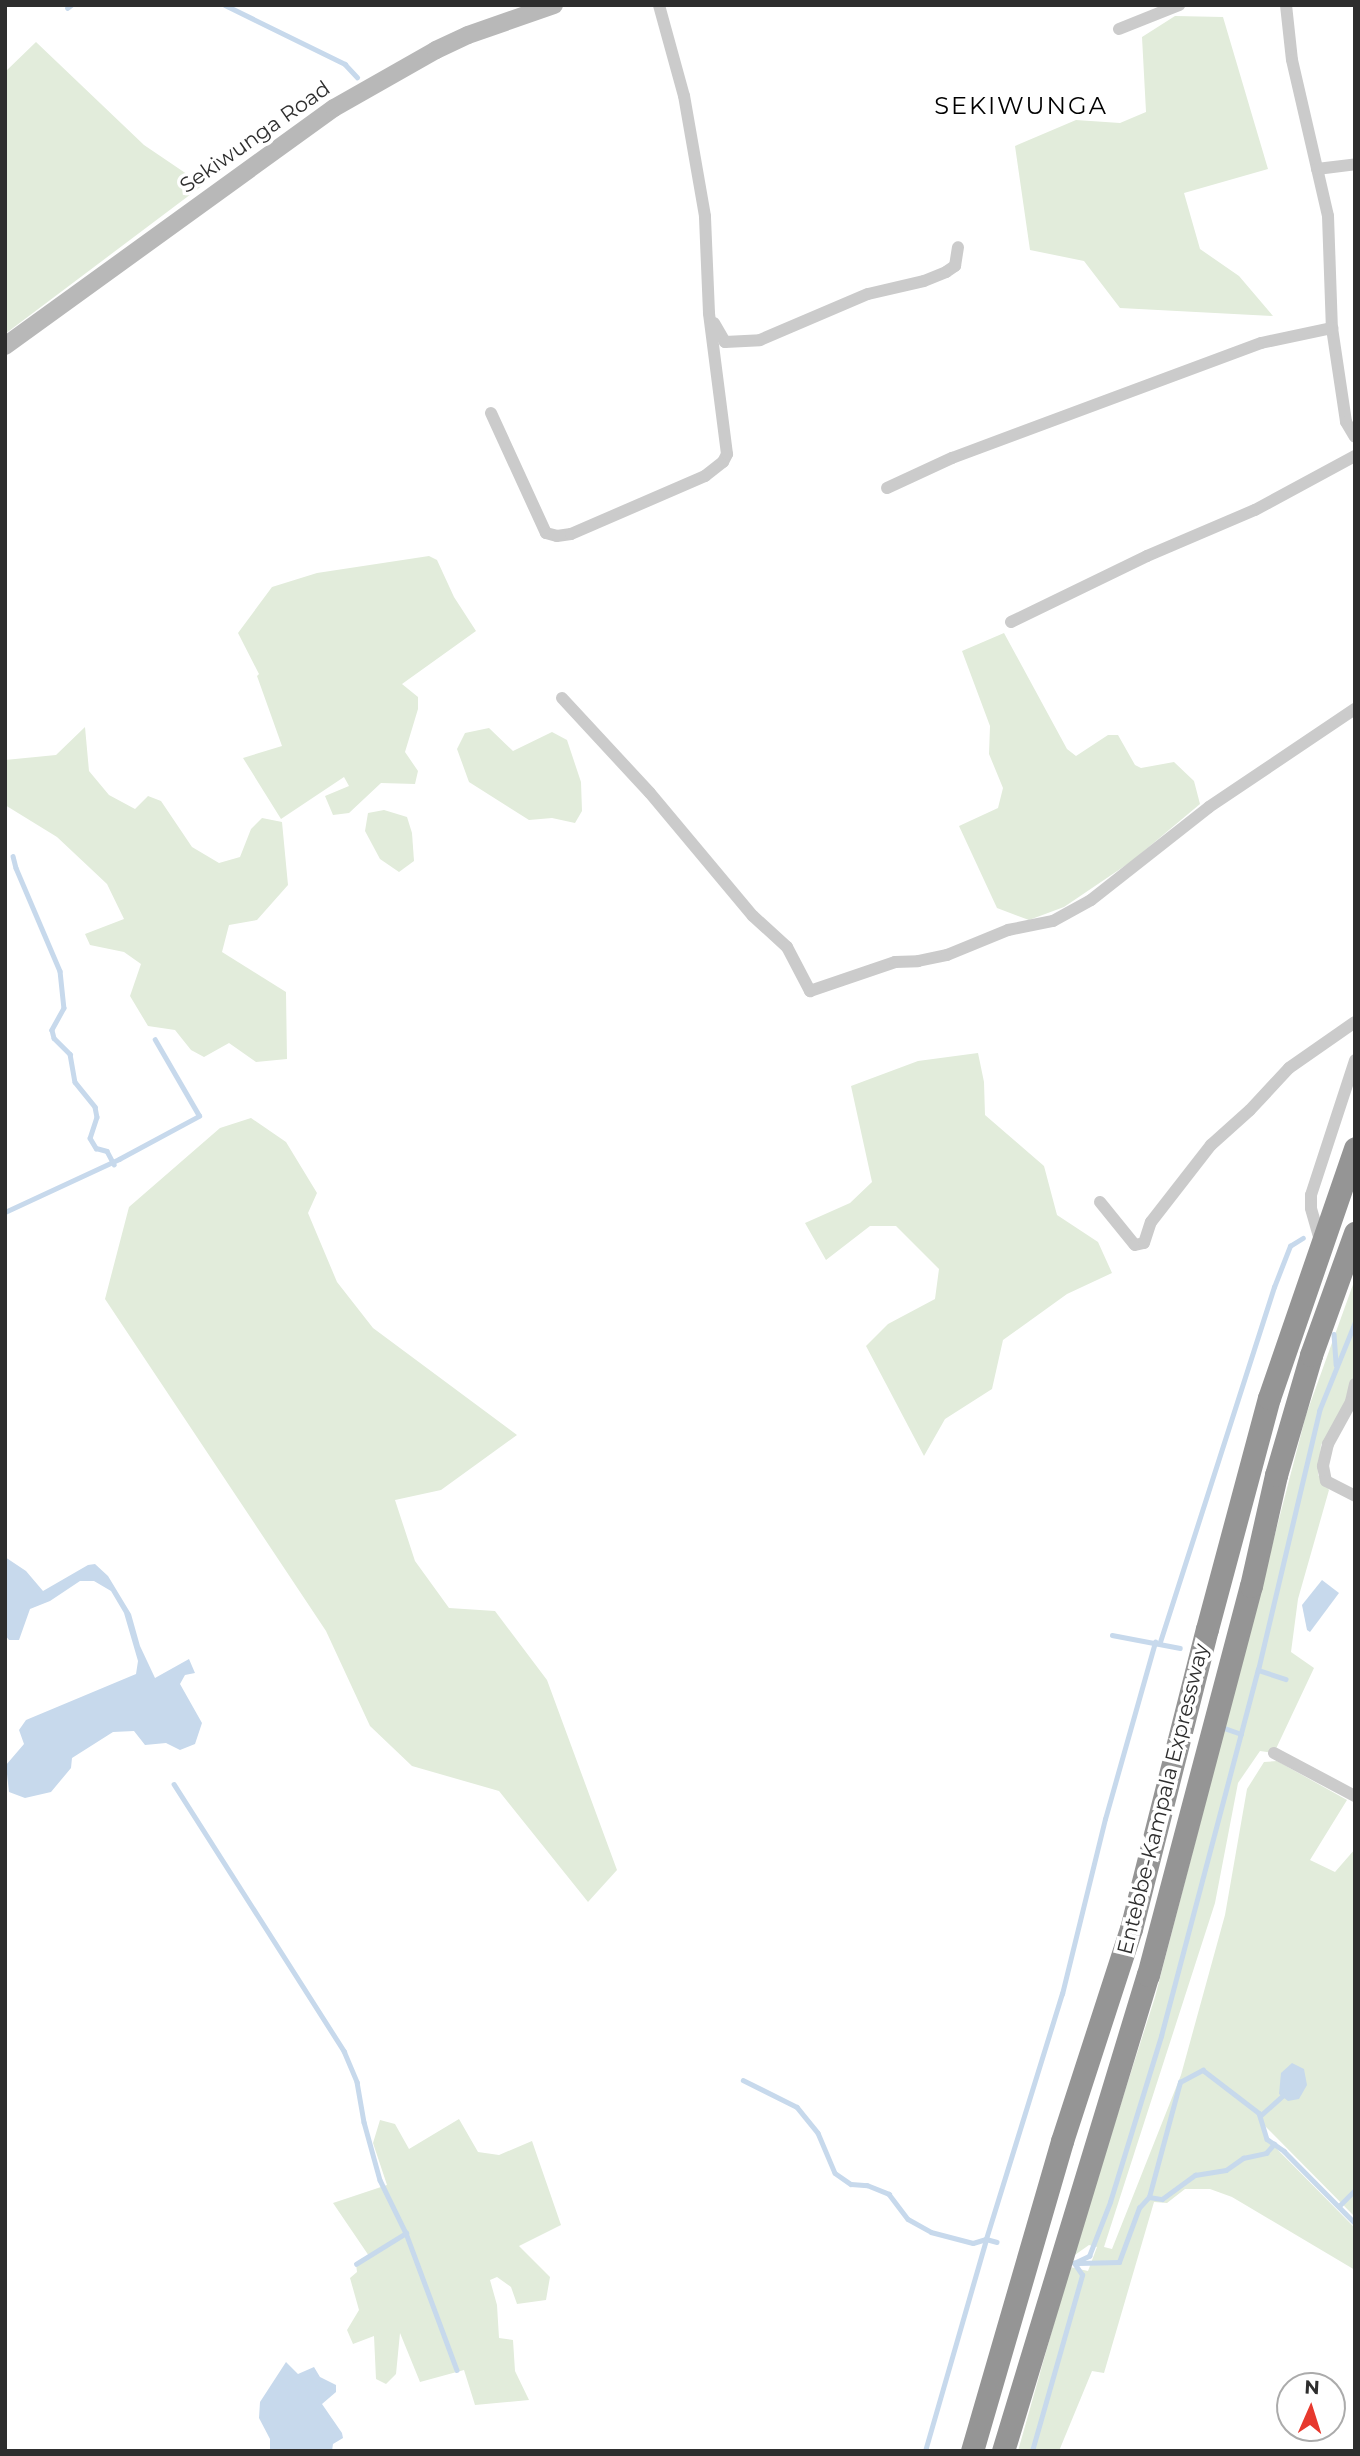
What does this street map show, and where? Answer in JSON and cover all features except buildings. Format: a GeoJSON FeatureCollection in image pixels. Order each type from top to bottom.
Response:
{"type":"FeatureCollection","features":[{"type":"Feature","properties":{"kind":"highway","name":"Entebbe-Kampala Expressway"},"geometry":{"type":"LineString","coordinates":[[972,2451],[1062,2141],[1128,1941],[1269,1398],[1355,1148]]}},
{"type":"Feature","properties":{"kind":"highway","name":"Entebbe-Kampala Expressway"},"geometry":{"type":"LineString","coordinates":[[1003,2451],[1149,1975],[1251,1586],[1276,1475],[1311,1355],[1355,1233]]}},
{"type":"Feature","properties":{"kind":"main road","name":"Sekiwunga Road"},"geometry":{"type":"LineString","coordinates":[[5,346],[334,108],[436,50],[554,5]]}},
{"type":"Feature","properties":{"kind":"street"},"geometry":{"type":"LineString","coordinates":[[491,412],[547,533],[557,536],[571,534],[632,509],[715,470],[727,454],[709,313],[705,216],[684,96],[659,5]]}},
{"type":"Feature","properties":{"kind":"street"},"geometry":{"type":"LineString","coordinates":[[1119,29],[1179,5]]}},
{"type":"Feature","properties":{"kind":"street"},"geometry":{"type":"LineString","coordinates":[[1011,622],[1147,556],[1255,510],[1355,456],[1346,422],[1332,328],[1328,216],[1292,60],[1286,5]]}},
{"type":"Feature","properties":{"kind":"street"},"geometry":{"type":"LineString","coordinates":[[1317,169],[1355,164]]}},
{"type":"Feature","properties":{"kind":"street"},"geometry":{"type":"LineString","coordinates":[[709,313],[725,342],[760,340],[868,294],[924,281],[946,272],[955,266],[958,247]]}},
{"type":"Feature","properties":{"kind":"street"},"geometry":{"type":"LineString","coordinates":[[887,488],[952,458],[1261,343],[1332,328]]}},
{"type":"Feature","properties":{"kind":"street"},"geometry":{"type":"LineString","coordinates":[[1346,422],[1355,437]]}},
{"type":"Feature","properties":{"kind":"street"},"geometry":{"type":"LineString","coordinates":[[562,698],[650,793],[753,916],[787,947],[810,991],[895,961],[918,961],[947,955],[1008,930],[1053,921],[1091,900],[1209,807],[1355,709]]}},
{"type":"Feature","properties":{"kind":"street"},"geometry":{"type":"LineString","coordinates":[[1100,1202],[1135,1245],[1144,1243],[1151,1222],[1211,1145],[1250,1110],[1289,1068],[1355,1022]]}},
{"type":"Feature","properties":{"kind":"street"},"geometry":{"type":"LineString","coordinates":[[1321,1243],[1311,1208],[1311,1195],[1355,1060]]}},
{"type":"Feature","properties":{"kind":"street"},"geometry":{"type":"LineString","coordinates":[[1355,1384],[1350,1402],[1328,1444],[1323,1466],[1326,1481],[1355,1496]]}},
{"type":"Feature","properties":{"kind":"street"},"geometry":{"type":"LineString","coordinates":[[1274,1753],[1355,1796]]}},
{"type":"Feature","properties":{"kind":"green space"},"geometry":{"type":"Polygon","coordinates":[[[1175,16],[1223,17],[1268,169],[1184,193],[1200,249],[1239,276],[1273,316],[1120,308],[1084,261],[1030,250],[1015,146],[1076,120],[1120,123],[1146,112],[1142,37],[1175,16]]]}},
{"type":"Feature","properties":{"kind":"green space"},"geometry":{"type":"Polygon","coordinates":[[[36,42],[144,145],[203,185],[5,334],[5,72],[36,42]]]}},
{"type":"Feature","properties":{"kind":"green space"},"geometry":{"type":"Polygon","coordinates":[[[429,556],[437,560],[454,597],[476,631],[402,684],[418,697],[418,709],[405,752],[418,771],[415,784],[381,783],[349,813],[333,815],[325,796],[349,786],[344,777],[281,819],[243,758],[282,746],[257,676],[259,674],[238,633],[272,587],[317,573],[429,556]]]}},
{"type":"Feature","properties":{"kind":"green space"},"geometry":{"type":"Polygon","coordinates":[[[1004,633],[1067,749],[1076,756],[1108,735],[1118,735],[1135,765],[1141,768],[1174,762],[1194,781],[1200,804],[1132,861],[1064,907],[1029,920],[997,908],[959,826],[998,808],[1003,788],[989,754],[990,726],[962,651],[1004,633]]]}},
{"type":"Feature","properties":{"kind":"green space"},"geometry":{"type":"Polygon","coordinates":[[[85,727],[89,771],[109,795],[135,809],[148,796],[161,801],[192,847],[219,863],[240,857],[251,829],[262,818],[282,822],[288,885],[257,920],[229,925],[222,952],[286,992],[287,1059],[256,1062],[229,1043],[204,1057],[191,1050],[175,1030],[148,1026],[130,996],[141,964],[124,952],[90,945],[85,934],[124,919],[107,884],[57,837],[5,805],[5,760],[56,755],[85,727]]]}},
{"type":"Feature","properties":{"kind":"green space"},"geometry":{"type":"Polygon","coordinates":[[[489,728],[513,751],[552,732],[567,740],[581,782],[582,811],[575,823],[552,818],[529,820],[469,782],[457,749],[465,733],[489,728]]]}},
{"type":"Feature","properties":{"kind":"green space"},"geometry":{"type":"Polygon","coordinates":[[[384,810],[407,817],[412,833],[414,861],[399,872],[380,859],[365,831],[368,813],[384,810]]]}},
{"type":"Feature","properties":{"kind":"green space"},"geometry":{"type":"Polygon","coordinates":[[[978,1053],[984,1082],[985,1115],[1044,1166],[1057,1215],[1098,1242],[1112,1273],[1067,1294],[1003,1340],[992,1389],[945,1419],[924,1456],[866,1346],[888,1324],[935,1299],[939,1269],[896,1226],[870,1226],[826,1260],[805,1223],[850,1203],[872,1182],[851,1086],[918,1061],[978,1053]]]}},
{"type":"Feature","properties":{"kind":"green space"},"geometry":{"type":"Polygon","coordinates":[[[251,1118],[286,1142],[317,1193],[308,1213],[337,1282],[373,1328],[517,1435],[441,1490],[395,1500],[415,1561],[449,1608],[495,1611],[547,1680],[617,1870],[588,1902],[499,1791],[412,1766],[370,1726],[326,1631],[105,1299],[129,1207],[220,1128],[251,1118]]]}},
{"type":"Feature","properties":{"kind":"green space"},"geometry":{"type":"Polygon","coordinates":[[[1355,1279],[1355,1375],[1347,1404],[1321,1445],[1318,1475],[1329,1490],[1298,1599],[1291,1652],[1314,1668],[1274,1753],[1260,1751],[1238,1783],[1215,1903],[1104,2247],[1112,2249],[1181,2075],[1225,1915],[1247,1789],[1264,1762],[1277,1761],[1347,1800],[1310,1860],[1335,1872],[1355,1849],[1355,2217],[1265,2126],[1267,2139],[1355,2228],[1355,2270],[1232,2197],[1210,2189],[1185,2189],[1167,2203],[1154,2202],[1104,2373],[1092,2371],[1059,2451],[1018,2451],[1070,2267],[1088,2271],[1097,2247],[1089,2245],[1072,2257],[1155,1997],[1306,1415],[1355,1279]]]}},
{"type":"Feature","properties":{"kind":"green space"},"geometry":{"type":"Polygon","coordinates":[[[459,2119],[478,2152],[499,2155],[532,2141],[561,2225],[519,2246],[550,2277],[546,2300],[517,2304],[511,2287],[497,2277],[490,2280],[497,2305],[499,2338],[513,2340],[515,2371],[529,2400],[475,2405],[464,2370],[420,2382],[400,2333],[396,2374],[386,2384],[376,2379],[374,2336],[353,2344],[347,2330],[359,2310],[350,2278],[357,2272],[356,2264],[369,2256],[333,2203],[387,2185],[373,2143],[380,2120],[395,2124],[409,2149],[459,2119]]]}},
{"type":"Feature","properties":{"kind":"water"},"geometry":{"type":"Polygon","coordinates":[[[5,1557],[26,1571],[43,1591],[88,1565],[95,1564],[108,1576],[131,1614],[140,1646],[155,1678],[189,1659],[195,1673],[185,1675],[180,1684],[202,1723],[195,1744],[180,1750],[166,1743],[145,1745],[134,1731],[113,1732],[72,1758],[71,1768],[51,1792],[25,1798],[9,1792],[6,1765],[24,1744],[19,1730],[26,1720],[136,1674],[138,1661],[124,1613],[111,1591],[94,1581],[80,1581],[50,1601],[30,1609],[19,1640],[9,1640],[5,1635],[5,1557]]]}},
{"type":"Feature","properties":{"kind":"water"},"geometry":{"type":"Polygon","coordinates":[[[1322,1580],[1339,1593],[1310,1632],[1307,1630],[1302,1605],[1322,1580]]]}},
{"type":"Feature","properties":{"kind":"water"},"geometry":{"type":"Polygon","coordinates":[[[1292,2063],[1304,2069],[1307,2085],[1299,2099],[1288,2101],[1279,2094],[1281,2073],[1292,2063]]]}},
{"type":"Feature","properties":{"kind":"water"},"geometry":{"type":"Polygon","coordinates":[[[286,2362],[298,2374],[314,2367],[320,2377],[336,2385],[336,2392],[322,2404],[342,2433],[343,2438],[333,2444],[332,2451],[270,2449],[270,2439],[259,2418],[260,2402],[286,2362]]]}},
{"type":"Feature","properties":{"kind":"waterway"},"geometry":{"type":"LineString","coordinates":[[67,8],[71,5]]}},
{"type":"Feature","properties":{"kind":"waterway"},"geometry":{"type":"LineString","coordinates":[[225,5],[345,64],[357,77]]}},
{"type":"Feature","properties":{"kind":"waterway"},"geometry":{"type":"LineString","coordinates":[[13,856],[60,971],[64,1008],[52,1030],[54,1038],[70,1054],[75,1082],[95,1107],[97,1117],[90,1138],[96,1148],[107,1151],[114,1164]]}},
{"type":"Feature","properties":{"kind":"waterway"},"geometry":{"type":"LineString","coordinates":[[5,1212],[119,1159],[199,1116],[155,1040]]}},
{"type":"Feature","properties":{"kind":"waterway"},"geometry":{"type":"LineString","coordinates":[[1160,1642],[1274,1287],[1290,1246],[1303,1238]]}},
{"type":"Feature","properties":{"kind":"waterway"},"geometry":{"type":"LineString","coordinates":[[1074,2263],[1089,2256],[1110,2202],[1161,2036],[1258,1670],[1319,1411],[1355,1322]]}},
{"type":"Feature","properties":{"kind":"waterway"},"geometry":{"type":"LineString","coordinates":[[1334,1334],[1336,1365]]}},
{"type":"Feature","properties":{"kind":"waterway"},"geometry":{"type":"LineString","coordinates":[[1112,1635],[1180,1648]]}},
{"type":"Feature","properties":{"kind":"waterway"},"geometry":{"type":"LineString","coordinates":[[925,2451],[986,2239],[1062,1994],[1105,1819],[1155,1642]]}},
{"type":"Feature","properties":{"kind":"waterway"},"geometry":{"type":"LineString","coordinates":[[1258,1670],[1286,1679]]}},
{"type":"Feature","properties":{"kind":"waterway"},"geometry":{"type":"LineString","coordinates":[[1224,1728],[1241,1734]]}},
{"type":"Feature","properties":{"kind":"waterway"},"geometry":{"type":"LineString","coordinates":[[174,1784],[344,2051],[357,2082],[364,2122],[380,2180],[406,2233],[457,2370]]}},
{"type":"Feature","properties":{"kind":"waterway"},"geometry":{"type":"LineString","coordinates":[[1149,2197],[1180,2082],[1203,2070],[1259,2113],[1267,2139],[1284,2151],[1355,2223]]}},
{"type":"Feature","properties":{"kind":"waterway"},"geometry":{"type":"LineString","coordinates":[[743,2080],[797,2107],[818,2133],[835,2173],[851,2184],[867,2185],[889,2194],[908,2219],[931,2232],[973,2243],[986,2239],[997,2242]]}},
{"type":"Feature","properties":{"kind":"waterway"},"geometry":{"type":"LineString","coordinates":[[1260,2116],[1282,2096]]}},
{"type":"Feature","properties":{"kind":"waterway"},"geometry":{"type":"LineString","coordinates":[[1078,2263],[1119,2262],[1139,2208],[1149,2197],[1162,2199],[1195,2175],[1226,2170],[1243,2158],[1266,2153],[1274,2144]]}},
{"type":"Feature","properties":{"kind":"waterway"},"geometry":{"type":"LineString","coordinates":[[1339,2206],[1355,2190]]}},
{"type":"Feature","properties":{"kind":"waterway"},"geometry":{"type":"LineString","coordinates":[[356,2264],[406,2233]]}},
{"type":"Feature","properties":{"kind":"waterway"},"geometry":{"type":"LineString","coordinates":[[1032,2451],[1082,2275],[1074,2263]]}},
{"type":"Feature","properties":{"kind":"district","name":"SEKIWUNGA"},"geometry":{"type":"Point","coordinates":[1021,106]}}]}
